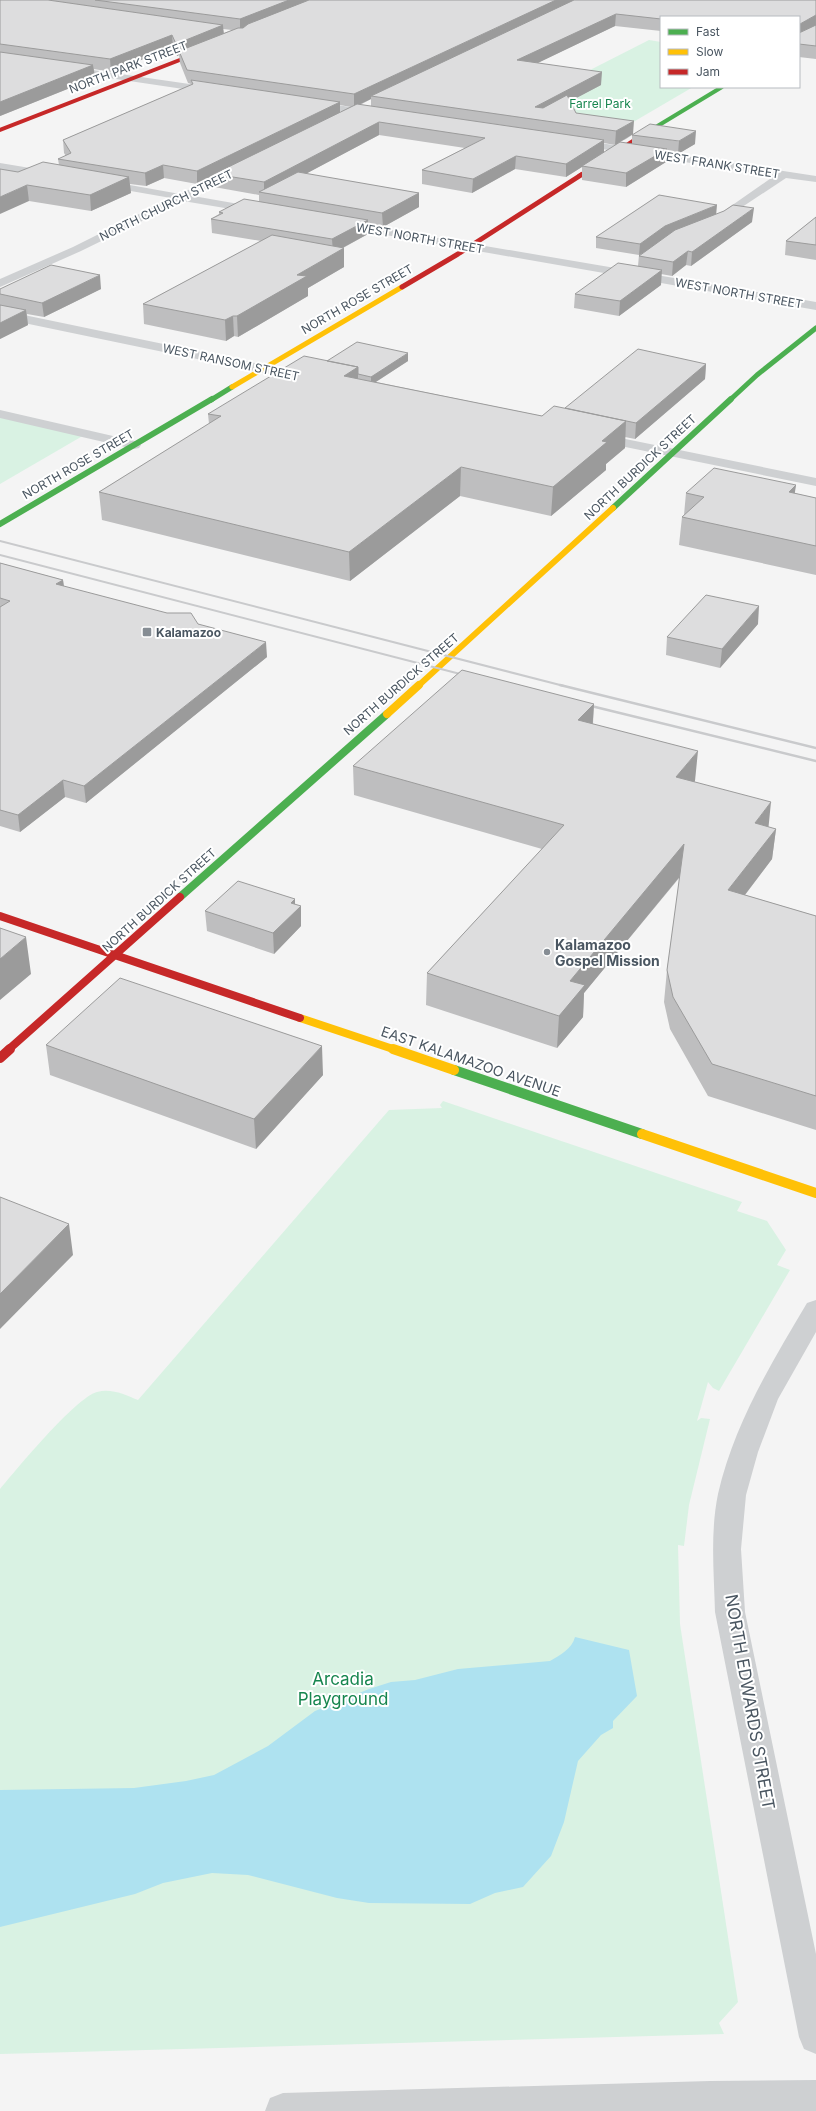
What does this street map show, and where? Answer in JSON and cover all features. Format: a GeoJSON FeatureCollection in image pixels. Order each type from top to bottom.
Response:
{"type":"FeatureCollection","features":[{"type":"Feature","properties":{"kind":"street","name":"NORTH PARK STREET"},"geometry":{"type":"LineString","coordinates":[[0,130],[220,44]]}},
{"type":"Feature","properties":{"kind":"street"},"geometry":{"type":"LineString","coordinates":[[53,67],[225,92]]}},
{"type":"Feature","properties":{"kind":"street","name":"NORTH ROSE STREET"},"geometry":{"type":"LineString","coordinates":[[0,524],[470,246],[619,149],[720,88]]}},
{"type":"Feature","properties":{"kind":"street"},"geometry":{"type":"LineString","coordinates":[[304,103],[387,115]]}},
{"type":"Feature","properties":{"kind":"street"},"geometry":{"type":"LineString","coordinates":[[339,120],[371,104]]}},
{"type":"Feature","properties":{"kind":"street","name":"WEST FRANK STREET"},"geometry":{"type":"LineString","coordinates":[[566,141],[816,179]]}},
{"type":"Feature","properties":{"kind":"street","name":"NORTH CHURCH STREET"},"geometry":{"type":"LineString","coordinates":[[0,283],[77,249],[248,164]]}},
{"type":"Feature","properties":{"kind":"street"},"geometry":{"type":"LineString","coordinates":[[0,166],[62,176]]}},
{"type":"Feature","properties":{"kind":"street"},"geometry":{"type":"LineString","coordinates":[[706,226],[718,221],[784,174]]}},
{"type":"Feature","properties":{"kind":"street"},"geometry":{"type":"LineString","coordinates":[[93,182],[272,212]]}},
{"type":"Feature","properties":{"kind":"street","name":"WEST NORTH STREET"},"geometry":{"type":"LineString","coordinates":[[327,222],[816,306]]}},
{"type":"Feature","properties":{"kind":"street"},"geometry":{"type":"LineString","coordinates":[[624,273],[638,263]]}},
{"type":"Feature","properties":{"kind":"street","name":"WEST RANSOM STREET"},"geometry":{"type":"LineString","coordinates":[[0,314],[317,380]]}},
{"type":"Feature","properties":{"kind":"street","name":"NORTH BURDICK STREET"},"geometry":{"type":"LineString","coordinates":[[0,1058],[473,637],[757,375],[816,328]]}},
{"type":"Feature","properties":{"kind":"street"},"geometry":{"type":"LineString","coordinates":[[0,414],[134,446]]}},
{"type":"Feature","properties":{"kind":"street"},"geometry":{"type":"LineString","coordinates":[[581,434],[816,482]]}},
{"type":"Feature","properties":{"kind":"street","name":"EAST KALAMAZOO AVENUE"},"geometry":{"type":"LineString","coordinates":[[0,916],[816,1194]]}},
{"type":"Feature","properties":{"kind":"street","name":"NORTH EDWARDS STREET"},"geometry":{"type":"LineString","coordinates":[[816,1309],[765,1399],[744,1452],[732,1495],[727,1549],[732,1623],[816,2037]]}},
{"type":"Feature","properties":{"kind":"street"},"geometry":{"type":"LineString","coordinates":[[283,2111],[710,2099],[816,2098]]}},
{"type":"Feature","properties":{"kind":"green space","name":"Farrel Park"},"geometry":{"type":"Polygon","coordinates":[[[649,40],[660,42],[660,88],[691,88],[606,138],[490,121],[649,40]]]}},
{"type":"Feature","properties":{"kind":"green space"},"geometry":{"type":"Polygon","coordinates":[[[0,414],[86,434],[0,484],[0,414]]]}},
{"type":"Feature","properties":{"kind":"green space","name":"Arcadia Playground"},"geometry":{"type":"Polygon","coordinates":[[[443,1101],[742,1202],[737,1211],[767,1221],[786,1250],[777,1265],[790,1270],[719,1391],[713,1388],[708,1382],[697,1421],[701,1418],[710,1419],[689,1505],[684,1546],[678,1545],[680,1624],[738,2002],[719,2023],[724,2034],[0,2054],[0,1489],[61,1420],[87,1397],[97,1392],[108,1391],[138,1400],[389,1110],[442,1108],[440,1105],[443,1101]]]}},
{"type":"Feature","properties":{"kind":"water"},"geometry":{"type":"Polygon","coordinates":[[[575,1637],[629,1650],[637,1696],[613,1721],[613,1728],[601,1735],[578,1761],[564,1822],[551,1856],[523,1887],[495,1893],[470,1904],[369,1903],[337,1898],[248,1875],[212,1873],[163,1883],[135,1894],[0,1927],[0,1790],[134,1788],[186,1781],[214,1775],[268,1746],[315,1711],[369,1689],[391,1682],[415,1680],[458,1669],[550,1661],[562,1654],[571,1645],[575,1637]]]}},
{"type":"Feature","properties":{"kind":"building"},"geometry":{"type":"Polygon","coordinates":[[[0,0],[48,0],[223,25],[176,44],[172,35],[110,59],[0,44],[0,0]]]}},
{"type":"Feature","properties":{"kind":"building"},"geometry":{"type":"Polygon","coordinates":[[[95,0],[289,0],[240,19],[95,0]]]}},
{"type":"Feature","properties":{"kind":"building"},"geometry":{"type":"Polygon","coordinates":[[[309,0],[556,0],[354,94],[187,70],[179,51],[238,28],[243,28],[248,24],[309,0]]]}},
{"type":"Feature","properties":{"kind":"building"},"geometry":{"type":"Polygon","coordinates":[[[574,0],[816,0],[816,15],[800,24],[800,16],[660,16],[660,19],[616,14],[517,60],[602,72],[535,107],[543,108],[567,95],[576,113],[634,121],[616,131],[371,96],[574,0]]]}},
{"type":"Feature","properties":{"kind":"building"},"geometry":{"type":"Polygon","coordinates":[[[816,25],[816,46],[800,44],[800,33],[816,25]]]}},
{"type":"Feature","properties":{"kind":"building"},"geometry":{"type":"Polygon","coordinates":[[[0,52],[93,65],[0,102],[0,52]]]}},
{"type":"Feature","properties":{"kind":"building"},"geometry":{"type":"Polygon","coordinates":[[[191,80],[340,102],[197,171],[163,165],[145,173],[58,159],[71,153],[63,140],[193,84],[191,80]]]}},
{"type":"Feature","properties":{"kind":"building"},"geometry":{"type":"Polygon","coordinates":[[[357,104],[604,140],[566,164],[516,156],[473,179],[422,170],[485,138],[379,122],[264,182],[214,174],[357,104]]]}},
{"type":"Feature","properties":{"kind":"building"},"geometry":{"type":"Polygon","coordinates":[[[650,124],[696,131],[679,141],[632,135],[650,124]]]}},
{"type":"Feature","properties":{"kind":"building"},"geometry":{"type":"Polygon","coordinates":[[[620,142],[667,149],[626,173],[582,166],[620,142]]]}},
{"type":"Feature","properties":{"kind":"building"},"geometry":{"type":"Polygon","coordinates":[[[43,162],[129,177],[90,195],[27,185],[0,197],[0,169],[18,172],[43,162]]]}},
{"type":"Feature","properties":{"kind":"building"},"geometry":{"type":"Polygon","coordinates":[[[298,172],[419,193],[382,213],[259,192],[298,172]]]}},
{"type":"Feature","properties":{"kind":"building"},"geometry":{"type":"Polygon","coordinates":[[[659,195],[717,205],[665,226],[640,244],[596,237],[659,195]]]}},
{"type":"Feature","properties":{"kind":"building"},"geometry":{"type":"Polygon","coordinates":[[[244,199],[368,220],[332,239],[211,219],[223,213],[219,212],[244,199]]]}},
{"type":"Feature","properties":{"kind":"building"},"geometry":{"type":"Polygon","coordinates":[[[733,205],[754,208],[692,252],[688,251],[673,262],[639,256],[675,230],[724,211],[733,205]]]}},
{"type":"Feature","properties":{"kind":"building"},"geometry":{"type":"Polygon","coordinates":[[[816,217],[816,245],[786,241],[816,217]]]}},
{"type":"Feature","properties":{"kind":"building"},"geometry":{"type":"Polygon","coordinates":[[[272,235],[344,248],[297,275],[307,276],[237,316],[233,316],[225,320],[143,304],[272,235]]]}},
{"type":"Feature","properties":{"kind":"building"},"geometry":{"type":"Polygon","coordinates":[[[618,263],[662,270],[620,301],[575,294],[618,263]]]}},
{"type":"Feature","properties":{"kind":"building"},"geometry":{"type":"Polygon","coordinates":[[[51,265],[100,275],[42,303],[0,294],[0,289],[51,265]]]}},
{"type":"Feature","properties":{"kind":"building"},"geometry":{"type":"Polygon","coordinates":[[[0,305],[26,310],[0,323],[0,305]]]}},
{"type":"Feature","properties":{"kind":"building"},"geometry":{"type":"Polygon","coordinates":[[[357,342],[408,353],[371,377],[358,374],[358,367],[327,361],[357,342]]]}},
{"type":"Feature","properties":{"kind":"building"},"geometry":{"type":"Polygon","coordinates":[[[638,349],[706,364],[636,423],[565,408],[638,349]]]}},
{"type":"Feature","properties":{"kind":"building"},"geometry":{"type":"Polygon","coordinates":[[[304,356],[358,367],[344,376],[542,416],[554,406],[626,421],[602,441],[607,442],[553,487],[461,467],[349,552],[99,492],[221,416],[208,414],[304,356]]]}},
{"type":"Feature","properties":{"kind":"building"},"geometry":{"type":"Polygon","coordinates":[[[714,468],[796,485],[789,492],[816,498],[816,546],[682,517],[704,497],[686,493],[714,468]]]}},
{"type":"Feature","properties":{"kind":"building"},"geometry":{"type":"Polygon","coordinates":[[[0,563],[63,580],[56,584],[167,613],[191,613],[198,624],[266,642],[84,786],[63,780],[18,815],[0,810],[0,607],[10,601],[0,598],[0,563]]]}},
{"type":"Feature","properties":{"kind":"building"},"geometry":{"type":"Polygon","coordinates":[[[706,595],[759,606],[722,649],[667,637],[706,595]]]}},
{"type":"Feature","properties":{"kind":"building"},"geometry":{"type":"Polygon","coordinates":[[[462,670],[594,704],[578,720],[698,751],[676,777],[771,802],[755,823],[776,829],[728,890],[816,916],[816,1096],[712,1064],[673,997],[667,970],[684,844],[570,981],[585,985],[559,1016],[427,973],[564,825],[353,766],[462,670]]]}},
{"type":"Feature","properties":{"kind":"building"},"geometry":{"type":"Polygon","coordinates":[[[238,881],[295,899],[291,903],[301,906],[273,933],[205,911],[238,881]]]}},
{"type":"Feature","properties":{"kind":"building"},"geometry":{"type":"Polygon","coordinates":[[[0,928],[26,937],[0,959],[0,928]]]}},
{"type":"Feature","properties":{"kind":"building"},"geometry":{"type":"Polygon","coordinates":[[[120,978],[322,1046],[254,1119],[46,1045],[120,978]]]}},
{"type":"Feature","properties":{"kind":"building"},"geometry":{"type":"Polygon","coordinates":[[[0,1197],[69,1224],[0,1294],[0,1197]]]}},
{"type":"Feature","properties":{"kind":"railway"},"geometry":{"type":"LineString","coordinates":[[0,541],[563,686]]}},
{"type":"Feature","properties":{"kind":"railway"},"geometry":{"type":"LineString","coordinates":[[0,555],[468,676]]}},
{"type":"Feature","properties":{"kind":"railway"},"geometry":{"type":"LineString","coordinates":[[563,686],[816,748]]}},
{"type":"Feature","properties":{"kind":"railway"},"geometry":{"type":"LineString","coordinates":[[583,704],[816,761]]}},
{"type":"Feature","properties":{"kind":"traffic: fast"},"geometry":{"type":"LineString","coordinates":[[636,139],[720,88]]}},
{"type":"Feature","properties":{"kind":"traffic: fast"},"geometry":{"type":"LineString","coordinates":[[613,508],[757,375],[816,328]]}},
{"type":"Feature","properties":{"kind":"traffic: fast"},"geometry":{"type":"LineString","coordinates":[[0,524],[232,387]]}},
{"type":"Feature","properties":{"kind":"traffic: fast"},"geometry":{"type":"LineString","coordinates":[[180,897],[387,714]]}},
{"type":"Feature","properties":{"kind":"traffic: fast"},"geometry":{"type":"LineString","coordinates":[[454,1070],[642,1134]]}},
{"type":"Feature","properties":{"kind":"traffic: slow"},"geometry":{"type":"LineString","coordinates":[[232,387],[402,287]]}},
{"type":"Feature","properties":{"kind":"traffic: slow"},"geometry":{"type":"LineString","coordinates":[[387,714],[613,508]]}},
{"type":"Feature","properties":{"kind":"traffic: slow"},"geometry":{"type":"LineString","coordinates":[[300,1018],[454,1070]]}},
{"type":"Feature","properties":{"kind":"traffic: slow"},"geometry":{"type":"LineString","coordinates":[[642,1134],[816,1193]]}},
{"type":"Feature","properties":{"kind":"traffic: jam"},"geometry":{"type":"LineString","coordinates":[[0,130],[208,49]]}},
{"type":"Feature","properties":{"kind":"traffic: jam"},"geometry":{"type":"LineString","coordinates":[[402,287],[458,254],[636,139]]}},
{"type":"Feature","properties":{"kind":"traffic: jam"},"geometry":{"type":"LineString","coordinates":[[0,1058],[180,897]]}},
{"type":"Feature","properties":{"kind":"traffic: jam"},"geometry":{"type":"LineString","coordinates":[[0,916],[300,1018]]}},
{"type":"Feature","properties":{"kind":"place","name":"Kalamazoo"},"geometry":{"type":"Point","coordinates":[147,632]}},
{"type":"Feature","properties":{"kind":"place","name":"Kalamazoo Gospel Mission"},"geometry":{"type":"Point","coordinates":[547,952]}}]}
